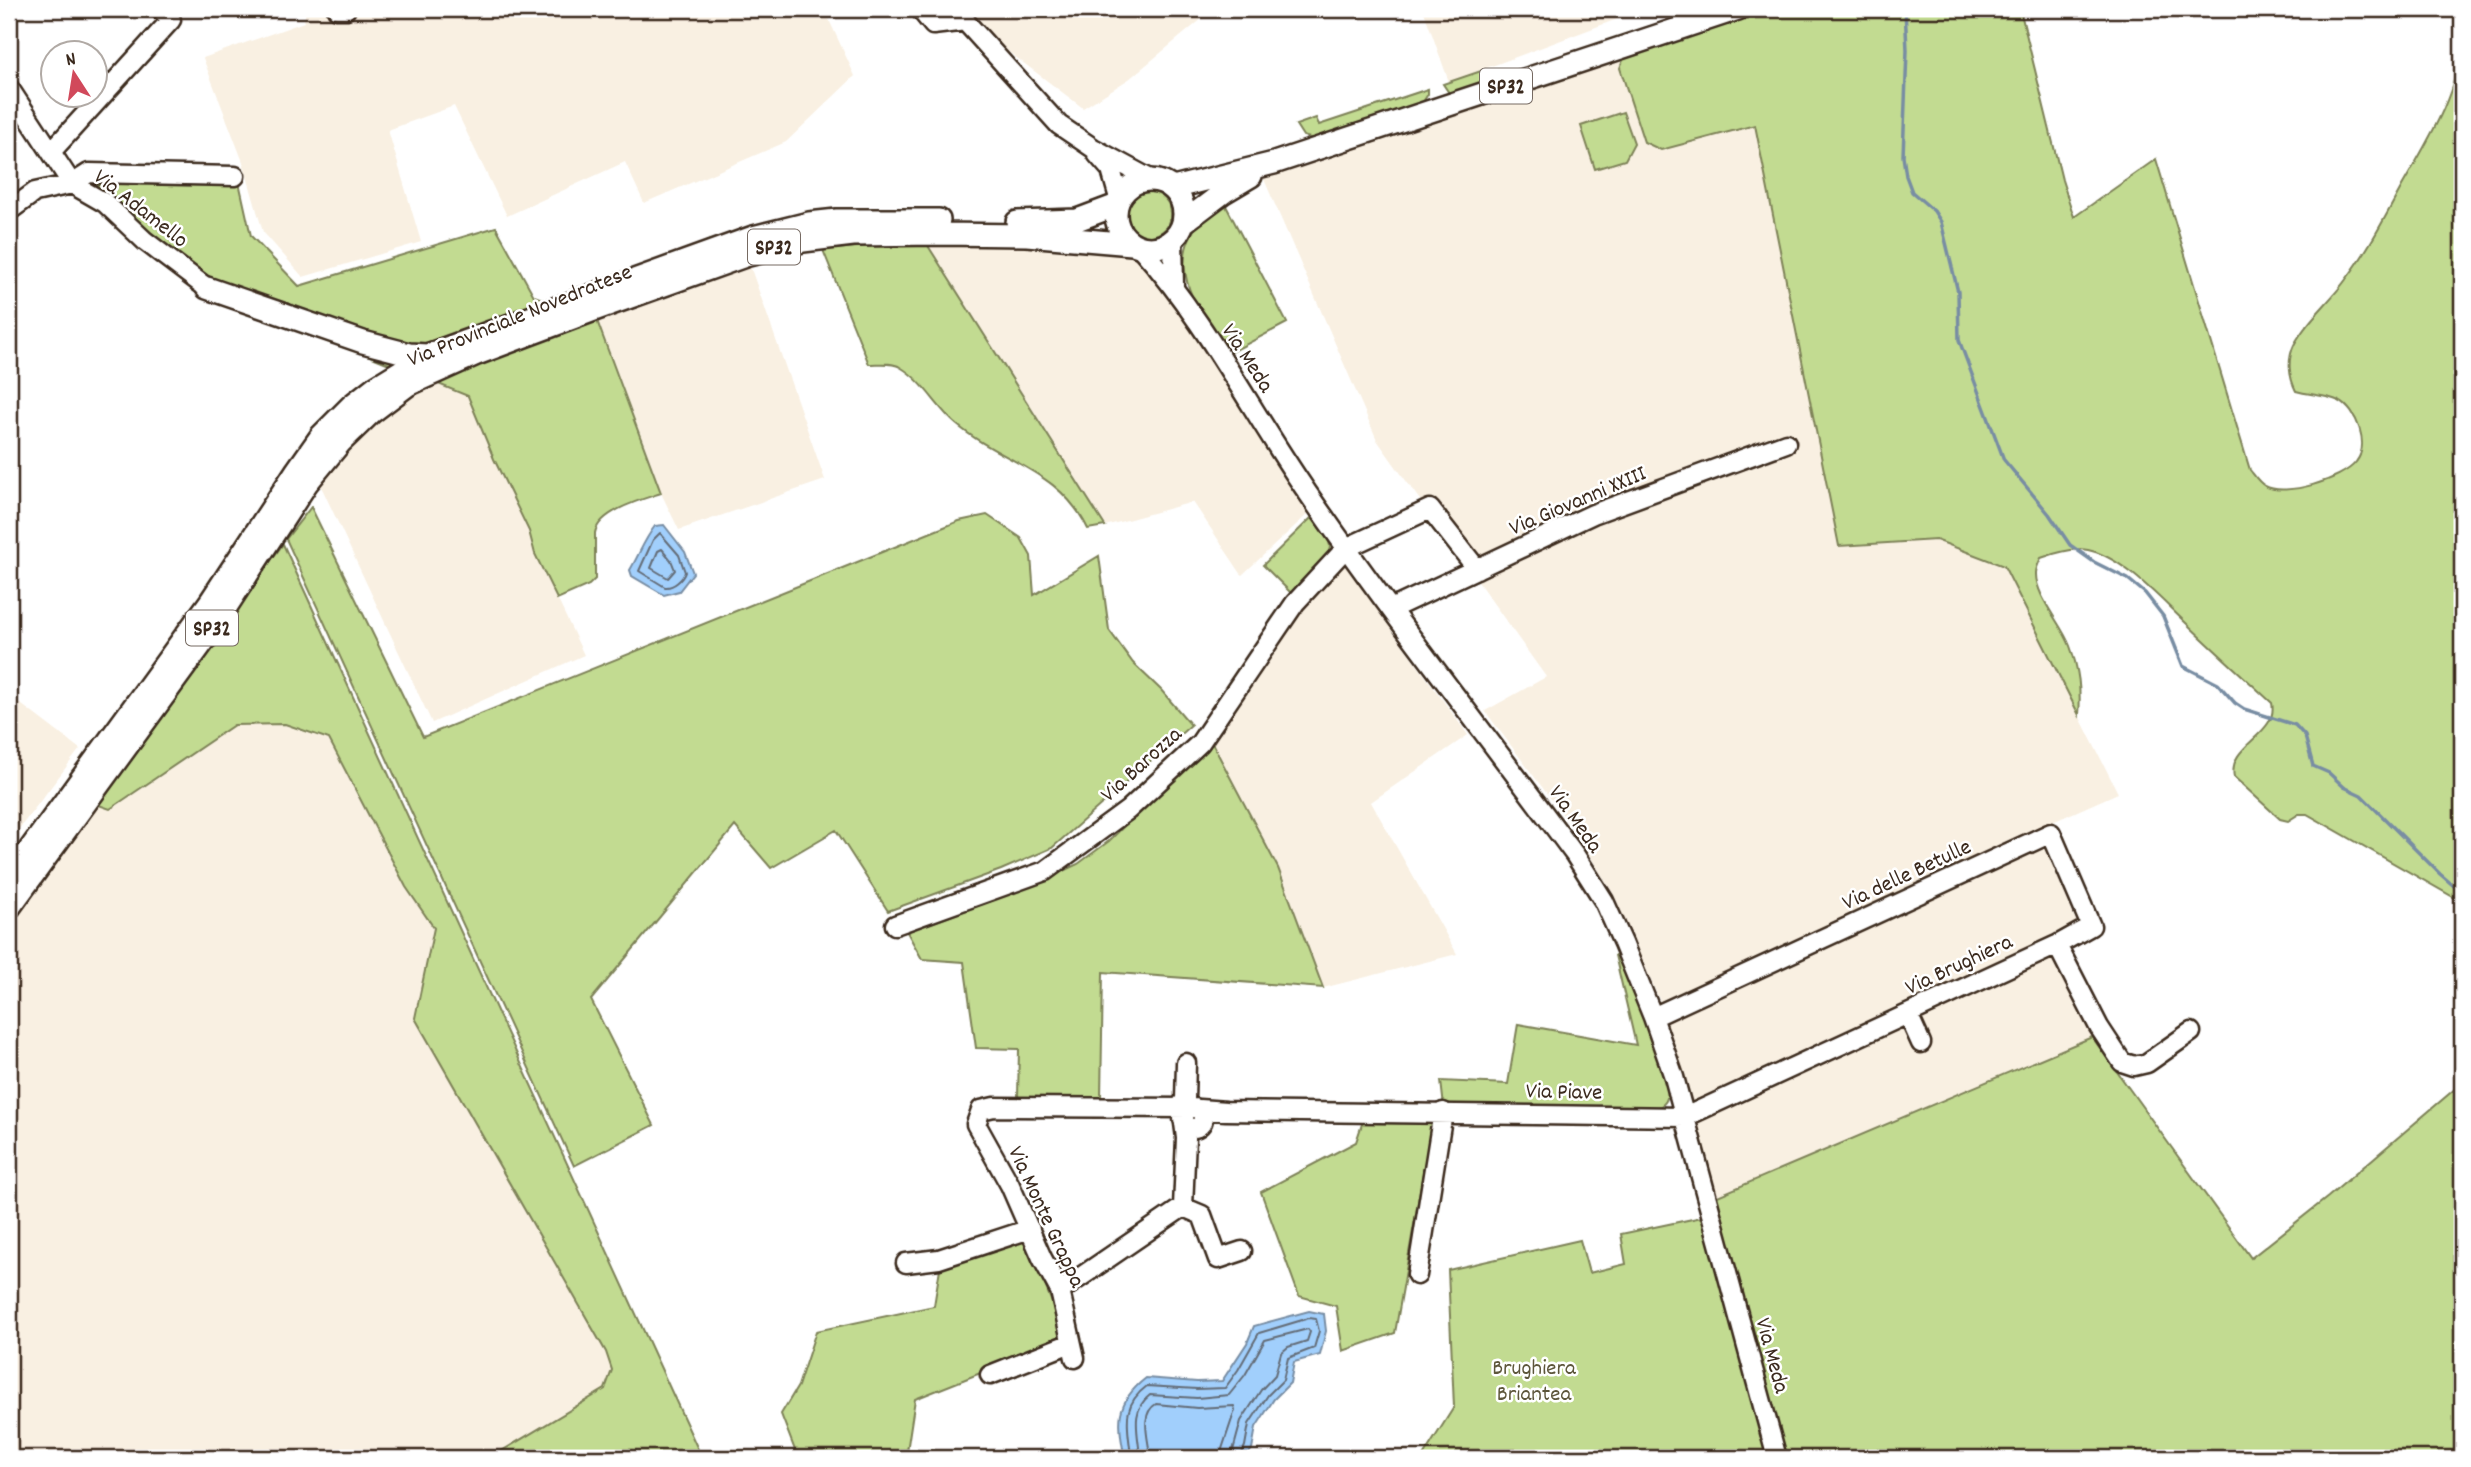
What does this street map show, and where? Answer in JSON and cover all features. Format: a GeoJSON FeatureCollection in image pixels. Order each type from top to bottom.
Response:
{"type":"FeatureCollection","features":[{"type":"Feature","properties":{"kind":"main road","name":"SP32"},"geometry":{"type":"LineString","coordinates":[[1173,188],[1274,163],[1738,9]]}},
{"type":"Feature","properties":{"kind":"main road","name":"SP32"},"geometry":{"type":"LineString","coordinates":[[1178,231],[1224,192],[1274,163]]}},
{"type":"Feature","properties":{"kind":"main road"},"geometry":{"type":"LineString","coordinates":[[1152,180],[1173,188],[1182,201],[1178,231],[1158,248],[1136,246],[1118,227],[1118,202],[1134,184],[1152,180]]}},
{"type":"Feature","properties":{"kind":"main road","name":"Via Provinciale Novedratese"},"geometry":{"type":"LineString","coordinates":[[9,878],[210,602],[321,436],[352,405],[375,387],[428,355],[752,237],[809,223],[871,219],[1062,222],[1092,217],[1118,202]]}},
{"type":"Feature","properties":{"kind":"main road","name":"Via Provinciale Novedratese"},"geometry":{"type":"LineString","coordinates":[[9,908],[206,638],[307,483],[340,443],[371,413],[408,385],[447,367],[597,309],[755,253],[803,241],[853,236],[939,234],[1027,236],[1136,246]]}},
{"type":"Feature","properties":{"kind":"main road"},"geometry":{"type":"LineString","coordinates":[[207,288],[363,342],[409,354],[428,355]]}},
{"type":"Feature","properties":{"kind":"street"},"geometry":{"type":"LineString","coordinates":[[51,152],[171,20],[161,9]]}},
{"type":"Feature","properties":{"kind":"street"},"geometry":{"type":"LineString","coordinates":[[337,9],[345,9]]}},
{"type":"Feature","properties":{"kind":"street"},"geometry":{"type":"LineString","coordinates":[[920,9],[933,25],[960,15],[1059,125],[1093,148],[1152,180]]}},
{"type":"Feature","properties":{"kind":"street","name":"Via Adamello"},"geometry":{"type":"LineString","coordinates":[[9,88],[72,184],[105,204],[145,241],[207,288]]}},
{"type":"Feature","properties":{"kind":"street"},"geometry":{"type":"LineString","coordinates":[[1093,148],[1111,170],[1118,202]]}},
{"type":"Feature","properties":{"kind":"street"},"geometry":{"type":"LineString","coordinates":[[9,212],[35,192],[72,184],[89,173],[235,176]]}},
{"type":"Feature","properties":{"kind":"street"},"geometry":{"type":"LineString","coordinates":[[1174,286],[1178,231]]}},
{"type":"Feature","properties":{"kind":"street","name":"Via Meda"},"geometry":{"type":"LineString","coordinates":[[1136,246],[1174,286],[1346,548],[1582,866],[1604,901],[1653,1017],[1685,1117],[1777,1458]]}},
{"type":"Feature","properties":{"kind":"street","name":"Via Giovanni XXIII"},"geometry":{"type":"LineString","coordinates":[[1391,609],[1593,514],[1786,443]]}},
{"type":"Feature","properties":{"kind":"street"},"geometry":{"type":"LineString","coordinates":[[1346,548],[1433,508],[1477,569]]}},
{"type":"Feature","properties":{"kind":"street","name":"Via Barozza"},"geometry":{"type":"LineString","coordinates":[[895,925],[1045,871],[1128,810],[1200,743],[1295,603],[1346,548]]}},
{"type":"Feature","properties":{"kind":"street","name":"Via delle Betulle"},"geometry":{"type":"LineString","coordinates":[[1653,1017],[2051,833],[2091,926],[2057,945]]}},
{"type":"Feature","properties":{"kind":"street"},"geometry":{"type":"LineString","coordinates":[[2057,945],[2099,1027],[2122,1062],[2134,1066],[2147,1063],[2192,1032]]}},
{"type":"Feature","properties":{"kind":"street","name":"Via Brughiera"},"geometry":{"type":"LineString","coordinates":[[1685,1117],[2057,945]]}},
{"type":"Feature","properties":{"kind":"street"},"geometry":{"type":"LineString","coordinates":[[1908,1014],[1921,1043]]}},
{"type":"Feature","properties":{"kind":"street"},"geometry":{"type":"LineString","coordinates":[[1060,1291],[1183,1207],[1192,1118],[1185,1100],[1186,1063]]}},
{"type":"Feature","properties":{"kind":"street","name":"Via Piave"},"geometry":{"type":"LineString","coordinates":[[994,1107],[1192,1118],[1443,1112],[1685,1117]]}},
{"type":"Feature","properties":{"kind":"street","name":"Via Monte Grappa"},"geometry":{"type":"LineString","coordinates":[[990,1375],[1073,1351],[1060,1291],[1010,1185],[976,1124],[981,1110],[994,1107]]}},
{"type":"Feature","properties":{"kind":"street"},"geometry":{"type":"LineString","coordinates":[[1417,1275],[1443,1112]]}},
{"type":"Feature","properties":{"kind":"street"},"geometry":{"type":"LineString","coordinates":[[1183,1207],[1202,1215],[1218,1259],[1242,1251]]}},
{"type":"Feature","properties":{"kind":"street"},"geometry":{"type":"LineString","coordinates":[[906,1264],[939,1259],[1030,1230]]}},
{"type":"Feature","properties":{"kind":"shaded area"},"geometry":{"type":"Polygon","coordinates":[[[306,9],[824,9],[855,76],[786,142],[644,203],[625,162],[507,216],[454,106],[388,130],[421,242],[303,277],[263,232],[243,162],[203,58],[304,22],[306,9]]]}},
{"type":"Feature","properties":{"kind":"shaded area"},"geometry":{"type":"Polygon","coordinates":[[[952,9],[1214,9],[1129,79],[1083,108],[952,9]]]}},
{"type":"Feature","properties":{"kind":"shaded area"},"geometry":{"type":"Polygon","coordinates":[[[1423,9],[1644,9],[1449,82],[1423,9]]]}},
{"type":"Feature","properties":{"kind":"shaded area"},"geometry":{"type":"Polygon","coordinates":[[[1734,21],[1839,546],[1936,540],[2004,566],[2118,793],[2037,829],[2085,942],[2051,957],[2092,1037],[1715,1197],[1680,1061],[1659,999],[1614,895],[1572,827],[1485,711],[1546,677],[1377,440],[1263,177],[1734,21]]]}},
{"type":"Feature","properties":{"kind":"shaded area"},"geometry":{"type":"Polygon","coordinates":[[[925,241],[1132,250],[1162,280],[1310,512],[1242,575],[1193,502],[1105,526],[925,241]]]}},
{"type":"Feature","properties":{"kind":"shaded area"},"geometry":{"type":"Polygon","coordinates":[[[749,263],[825,480],[679,530],[661,493],[596,318],[749,263]]]}},
{"type":"Feature","properties":{"kind":"shaded area"},"geometry":{"type":"Polygon","coordinates":[[[428,381],[468,396],[494,459],[529,531],[536,554],[584,655],[432,723],[319,482],[369,425],[428,381]]]}},
{"type":"Feature","properties":{"kind":"shaded area"},"geometry":{"type":"Polygon","coordinates":[[[1341,560],[1468,735],[1371,802],[1457,954],[1323,988],[1278,868],[1211,741],[1298,612],[1341,560]]]}},
{"type":"Feature","properties":{"kind":"shaded area"},"geometry":{"type":"Polygon","coordinates":[[[9,695],[80,749],[9,842],[9,695]]]}},
{"type":"Feature","properties":{"kind":"shaded area"},"geometry":{"type":"Polygon","coordinates":[[[285,724],[329,739],[406,887],[434,928],[415,1018],[606,1352],[612,1370],[605,1389],[490,1458],[9,1458],[9,916],[93,803],[234,725],[285,724]]]}},
{"type":"Feature","properties":{"kind":"green space"},"geometry":{"type":"Polygon","coordinates":[[[1769,9],[2020,9],[2062,180],[2074,217],[2156,159],[2250,470],[2265,486],[2274,489],[2313,485],[2339,475],[2349,469],[2360,455],[2360,428],[2351,412],[2339,401],[2329,397],[2296,391],[2290,357],[2294,345],[2306,327],[2362,256],[2422,151],[2441,115],[2455,78],[2462,39],[2462,902],[2307,814],[2299,814],[2288,821],[2280,819],[2234,777],[2238,756],[2268,723],[2272,714],[2272,703],[2153,591],[2114,561],[2088,550],[2071,550],[2041,558],[2036,569],[2040,591],[2073,655],[2079,680],[2079,715],[2004,566],[1936,540],[1839,546],[1755,125],[1661,150],[1644,142],[1620,68],[1625,55],[1769,9]]]}},
{"type":"Feature","properties":{"kind":"green space"},"geometry":{"type":"Polygon","coordinates":[[[1484,70],[1486,75],[1483,84],[1453,95],[1443,84],[1484,70]]]}},
{"type":"Feature","properties":{"kind":"green space"},"geometry":{"type":"Polygon","coordinates":[[[1428,89],[1421,105],[1317,140],[1303,136],[1296,125],[1316,118],[1319,125],[1428,89]]]}},
{"type":"Feature","properties":{"kind":"green space"},"geometry":{"type":"Polygon","coordinates":[[[1623,112],[1634,143],[1625,160],[1595,169],[1581,126],[1623,112]]]}},
{"type":"Feature","properties":{"kind":"green space"},"geometry":{"type":"Polygon","coordinates":[[[89,178],[239,182],[251,236],[299,286],[496,227],[534,296],[596,318],[661,493],[623,507],[604,518],[595,533],[595,579],[589,585],[557,599],[468,396],[200,287],[89,178]]]}},
{"type":"Feature","properties":{"kind":"green space"},"geometry":{"type":"Polygon","coordinates":[[[1149,192],[1164,199],[1171,214],[1164,229],[1149,236],[1134,229],[1127,214],[1134,199],[1149,192]]]}},
{"type":"Feature","properties":{"kind":"green space"},"geometry":{"type":"Polygon","coordinates":[[[1224,202],[1287,323],[1226,355],[1197,308],[1185,274],[1189,240],[1199,223],[1224,202]]]}},
{"type":"Feature","properties":{"kind":"green space"},"geometry":{"type":"Polygon","coordinates":[[[925,241],[1105,526],[1088,529],[1062,493],[1046,480],[956,424],[923,387],[900,367],[893,364],[869,364],[823,250],[925,241]]]}},
{"type":"Feature","properties":{"kind":"green space"},"geometry":{"type":"Polygon","coordinates":[[[311,507],[423,737],[959,521],[987,515],[1021,538],[1031,556],[1034,595],[1099,556],[1109,630],[1133,663],[1191,725],[1052,848],[1001,870],[888,911],[836,830],[771,868],[735,826],[591,1000],[654,1125],[574,1166],[286,539],[311,507]]]}},
{"type":"Feature","properties":{"kind":"green space"},"geometry":{"type":"Polygon","coordinates":[[[1312,517],[1328,538],[1329,552],[1316,572],[1294,596],[1263,565],[1312,517]]]}},
{"type":"Feature","properties":{"kind":"green space"},"geometry":{"type":"Polygon","coordinates":[[[283,544],[702,1458],[490,1458],[605,1389],[612,1370],[606,1352],[415,1018],[434,928],[406,887],[329,739],[285,724],[234,725],[110,809],[93,803],[283,544]]]}},
{"type":"Feature","properties":{"kind":"green space"},"geometry":{"type":"Polygon","coordinates":[[[1211,741],[1278,868],[1323,988],[1103,972],[1101,1099],[1018,1097],[1019,1049],[976,1048],[964,962],[922,959],[907,932],[1031,886],[1078,864],[1109,841],[1211,741]]]}},
{"type":"Feature","properties":{"kind":"green space"},"geometry":{"type":"Polygon","coordinates":[[[1622,954],[1668,1088],[1664,1104],[1654,1109],[1444,1107],[1441,1081],[1508,1084],[1518,1024],[1636,1045],[1615,955],[1622,954]]]}},
{"type":"Feature","properties":{"kind":"green space"},"geometry":{"type":"Polygon","coordinates":[[[2092,1037],[2251,1258],[2328,1197],[2462,1083],[2462,1458],[1783,1458],[1715,1197],[2092,1037]]]}},
{"type":"Feature","properties":{"kind":"green space"},"geometry":{"type":"Polygon","coordinates":[[[1363,1121],[1432,1122],[1395,1333],[1343,1351],[1336,1306],[1299,1296],[1261,1192],[1356,1142],[1363,1121]]]}},
{"type":"Feature","properties":{"kind":"green space","name":"Brughiera Briantea"},"geometry":{"type":"Polygon","coordinates":[[[1702,1217],[1769,1458],[1422,1458],[1454,1407],[1448,1270],[1580,1240],[1589,1273],[1626,1264],[1621,1234],[1702,1217]]]}},
{"type":"Feature","properties":{"kind":"green space"},"geometry":{"type":"Polygon","coordinates":[[[1026,1236],[1066,1339],[915,1399],[906,1458],[798,1458],[781,1414],[798,1386],[816,1331],[934,1306],[941,1262],[1026,1236]]]}},
{"type":"Feature","properties":{"kind":"water"},"geometry":{"type":"Polygon","coordinates":[[[664,525],[685,552],[693,573],[679,591],[664,595],[632,576],[630,570],[655,526],[664,525]]]}},
{"type":"Feature","properties":{"kind":"water"},"geometry":{"type":"Polygon","coordinates":[[[1309,1311],[1324,1314],[1326,1331],[1320,1355],[1294,1362],[1290,1383],[1274,1399],[1256,1427],[1252,1449],[1245,1458],[1125,1458],[1121,1414],[1129,1396],[1146,1378],[1222,1381],[1247,1343],[1254,1326],[1309,1311]]]}},
{"type":"Feature","properties":{"kind":"waterway"},"geometry":{"type":"LineString","coordinates":[[1905,9],[1907,50],[1903,156],[1906,176],[1912,192],[1934,211],[1941,222],[1958,292],[1959,340],[2004,460],[2049,514],[2070,545],[2094,562],[2128,579],[2145,593],[2163,616],[2183,666],[2218,684],[2244,709],[2295,725],[2305,736],[2313,766],[2329,773],[2344,787],[2361,795],[2462,893]]}}]}
